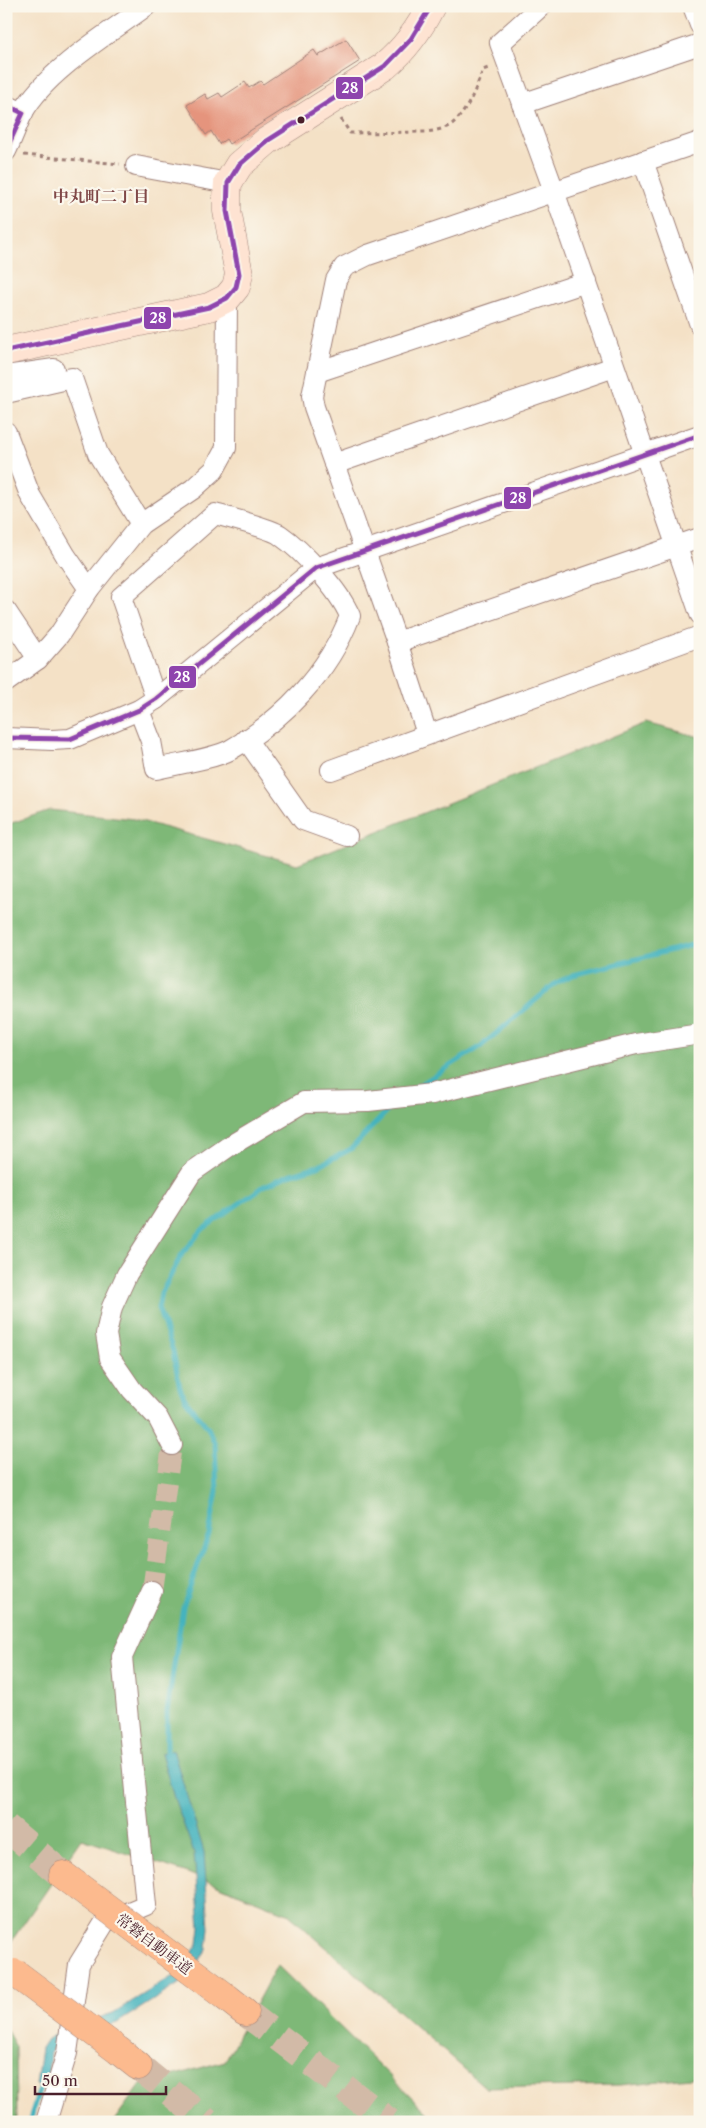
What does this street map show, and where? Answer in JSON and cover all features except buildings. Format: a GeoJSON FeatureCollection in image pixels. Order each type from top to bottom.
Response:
{"type":"FeatureCollection","features":[{"type":"Feature","properties":{"kind":"highway","name":"常磐自動車道"},"geometry":{"type":"LineString","coordinates":[[71,1881],[236,2005]]}},
{"type":"Feature","properties":{"kind":"highway"},"geometry":{"type":"LineString","coordinates":[[11,1970],[128,2058]]}},
{"type":"Feature","properties":{"kind":"street"},"geometry":{"type":"LineString","coordinates":[[11,153],[15,109],[37,93],[61,69],[146,6]]}},
{"type":"Feature","properties":{"kind":"street"},"geometry":{"type":"LineString","coordinates":[[6,351],[209,307],[227,298],[236,287],[239,274],[227,211],[228,183],[232,174],[247,156],[365,80],[392,60],[412,38],[431,6]]}},
{"type":"Feature","properties":{"kind":"street"},"geometry":{"type":"LineString","coordinates":[[541,6],[500,43],[586,282],[700,614]]}},
{"type":"Feature","properties":{"kind":"street"},"geometry":{"type":"LineString","coordinates":[[693,6],[700,25]]}},
{"type":"Feature","properties":{"kind":"street"},"geometry":{"type":"LineString","coordinates":[[522,104],[700,44]]}},
{"type":"Feature","properties":{"kind":"street"},"geometry":{"type":"LineString","coordinates":[[426,734],[314,407],[312,396],[336,280],[344,267],[368,255],[700,142]]}},
{"type":"Feature","properties":{"kind":"street"},"geometry":{"type":"LineString","coordinates":[[643,161],[700,325]]}},
{"type":"Feature","properties":{"kind":"street"},"geometry":{"type":"LineString","coordinates":[[136,166],[228,183]]}},
{"type":"Feature","properties":{"kind":"street"},"geometry":{"type":"LineString","coordinates":[[317,372],[586,282]]}},
{"type":"Feature","properties":{"kind":"street"},"geometry":{"type":"LineString","coordinates":[[6,682],[38,659],[59,635],[89,589],[141,524],[193,489],[214,470],[226,448],[227,298]]}},
{"type":"Feature","properties":{"kind":"street"},"geometry":{"type":"LineString","coordinates":[[6,376],[69,366],[98,454],[141,524]]}},
{"type":"Feature","properties":{"kind":"street"},"geometry":{"type":"LineString","coordinates":[[334,464],[614,368]]}},
{"type":"Feature","properties":{"kind":"street"},"geometry":{"type":"LineString","coordinates":[[6,393],[72,378]]}},
{"type":"Feature","properties":{"kind":"street"},"geometry":{"type":"LineString","coordinates":[[6,432],[30,496],[66,556],[89,589]]}},
{"type":"Feature","properties":{"kind":"street"},"geometry":{"type":"LineString","coordinates":[[6,738],[70,739],[147,705],[316,568],[700,435]]}},
{"type":"Feature","properties":{"kind":"street"},"geometry":{"type":"LineString","coordinates":[[215,514],[279,534],[316,568],[345,604],[350,616],[344,631],[326,661],[284,712],[229,751],[156,769],[147,705],[121,597],[215,514]]}},
{"type":"Feature","properties":{"kind":"street"},"geometry":{"type":"LineString","coordinates":[[396,642],[700,538]]}},
{"type":"Feature","properties":{"kind":"street"},"geometry":{"type":"LineString","coordinates":[[6,610],[38,659]]}},
{"type":"Feature","properties":{"kind":"street"},"geometry":{"type":"LineString","coordinates":[[331,770],[700,636]]}},
{"type":"Feature","properties":{"kind":"street"},"geometry":{"type":"LineString","coordinates":[[246,739],[304,820],[347,836]]}},
{"type":"Feature","properties":{"kind":"street"},"geometry":{"type":"LineString","coordinates":[[172,1445],[158,1418],[132,1390],[110,1358],[106,1334],[112,1307],[127,1274],[192,1172],[228,1147],[304,1102],[368,1101],[432,1094],[636,1044],[700,1034]]}},
{"type":"Feature","properties":{"kind":"street"},"geometry":{"type":"LineString","coordinates":[[46,2122],[67,2053],[79,1964],[104,1922],[146,1905],[122,1657],[152,1591]]}},
{"type":"Feature","properties":{"kind":"path"},"geometry":{"type":"LineString","coordinates":[[350,134],[426,132],[452,124],[472,96],[484,70],[506,61]]}},
{"type":"Feature","properties":{"kind":"path"},"geometry":{"type":"LineString","coordinates":[[11,153],[136,166]]}},
{"type":"Feature","properties":{"kind":"green space"},"geometry":{"type":"Polygon","coordinates":[[[646,723],[700,737],[700,2077],[620,2085],[486,2088],[287,1913],[185,1872],[82,1839],[6,1949],[6,825],[50,810],[134,819],[297,864],[646,723]]]}},
{"type":"Feature","properties":{"kind":"green space"},"geometry":{"type":"Polygon","coordinates":[[[277,1965],[437,2122],[113,2122],[140,2085],[225,2061],[277,1965]]]}},
{"type":"Feature","properties":{"kind":"green space"},"geometry":{"type":"Polygon","coordinates":[[[6,2029],[16,2047],[17,2118],[15,2122],[6,2122],[6,2029]]]}},
{"type":"Feature","properties":{"kind":"water"},"geometry":{"type":"Polygon","coordinates":[[[173,1750],[204,1852],[209,1928],[207,1949],[185,1980],[117,2023],[64,2041],[54,2047],[50,2052],[47,2088],[36,2085],[41,2048],[47,2039],[61,2031],[113,2013],[178,1973],[198,1944],[200,1927],[194,1853],[174,1798],[161,1753],[173,1750]]]}},
{"type":"Feature","properties":{"kind":"waterway"},"geometry":{"type":"LineString","coordinates":[[413,1089],[480,1047],[556,983],[573,975],[700,943]]}},
{"type":"Feature","properties":{"kind":"waterway"},"geometry":{"type":"LineString","coordinates":[[169,1758],[167,1751],[167,1711],[183,1607],[209,1534],[217,1491],[215,1444],[208,1428],[185,1399],[180,1388],[173,1351],[158,1308],[161,1294],[182,1254],[203,1229],[264,1186],[289,1175],[318,1166],[351,1149],[393,1105]]}},
{"type":"Feature","properties":{"kind":"waterway"},"geometry":{"type":"LineString","coordinates":[[29,2122],[42,2082]]}},
{"type":"Feature","properties":{"kind":"tunnel"},"geometry":{"type":"LineString","coordinates":[[152,1591],[172,1445]]}},
{"type":"Feature","properties":{"kind":"tunnel"},"geometry":{"type":"LineString","coordinates":[[6,1827],[63,1875]]}},
{"type":"Feature","properties":{"kind":"tunnel"},"geometry":{"type":"LineString","coordinates":[[245,2012],[389,2122]]}},
{"type":"Feature","properties":{"kind":"tunnel"},"geometry":{"type":"LineString","coordinates":[[138,2066],[207,2122]]}},
{"type":"Feature","properties":{"kind":"transit line","name":"28"},"geometry":{"type":"LineString","coordinates":[[6,351],[209,307],[227,298],[236,287],[239,274],[227,211],[228,183],[239,165],[267,141],[385,66],[411,39],[431,6]]}},
{"type":"Feature","properties":{"kind":"transit line","name":"28"},"geometry":{"type":"LineString","coordinates":[[6,105],[23,113],[6,150]]}},
{"type":"Feature","properties":{"kind":"transit line","name":"28"},"geometry":{"type":"LineString","coordinates":[[6,738],[70,739],[139,710],[156,699],[316,568],[700,435]]}},
{"type":"Feature","properties":{"kind":"district","name":"中丸町二丁目"},"geometry":{"type":"Point","coordinates":[101,196]}}]}
